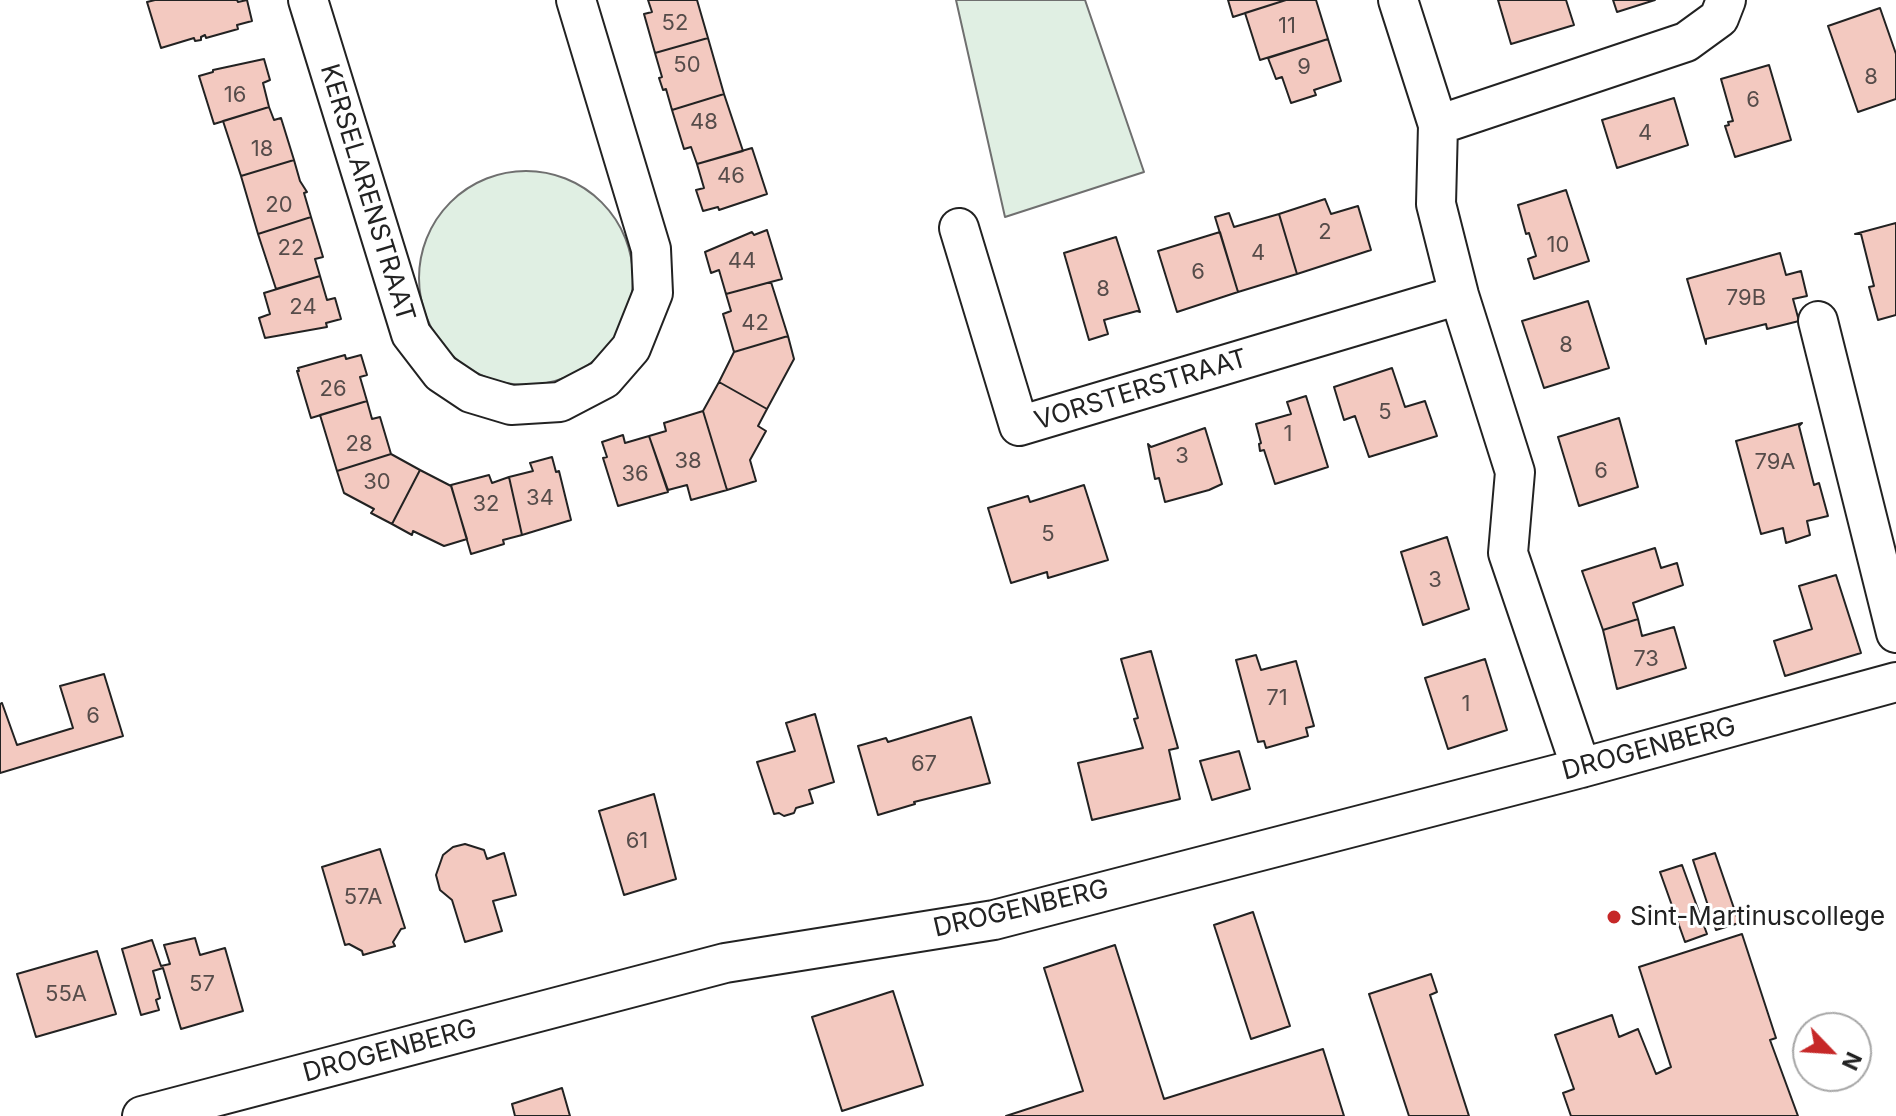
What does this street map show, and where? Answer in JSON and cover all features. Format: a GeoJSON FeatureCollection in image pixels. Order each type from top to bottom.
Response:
{"type":"FeatureCollection","features":[{"type":"Feature","properties":{"kind":"street","name":"KERSELARENSTRAAT"},"geometry":{"type":"LineString","coordinates":[[308,0],[411,334],[441,373],[471,393],[511,405],[560,402],[604,379],[631,348],[653,293],[651,249],[576,0]]}},
{"type":"Feature","properties":{"kind":"street"},"geometry":{"type":"LineString","coordinates":[[1398,0],[1438,125],[1436,204],[1459,295],[1515,472],[1508,553],[1581,768]]}},
{"type":"Feature","properties":{"kind":"street"},"geometry":{"type":"LineString","coordinates":[[1438,125],[1686,42],[1719,18],[1726,0]]}},
{"type":"Feature","properties":{"kind":"street","name":"VORSTERSTRAAT"},"geometry":{"type":"LineString","coordinates":[[959,228],[1019,426],[1459,295]]}},
{"type":"Feature","properties":{"kind":"street"},"geometry":{"type":"LineString","coordinates":[[1818,321],[1896,633]]}},
{"type":"Feature","properties":{"kind":"street","name":"DROGENBERG"},"geometry":{"type":"LineString","coordinates":[[142,1116],[725,963],[994,920],[1581,768],[1896,682]]}},
{"type":"Feature","properties":{"kind":"green space"},"geometry":{"type":"Polygon","coordinates":[[[956,0],[1085,0],[1144,172],[1005,217],[956,0]]]}},
{"type":"Feature","properties":{"kind":"green space"},"geometry":{"type":"Polygon","coordinates":[[[526,171],[567,180],[585,189],[601,203],[615,219],[624,237],[633,278],[624,319],[615,337],[601,353],[585,367],[567,376],[526,385],[485,376],[467,367],[451,353],[437,337],[428,319],[419,278],[428,237],[437,219],[451,203],[467,189],[485,180],[526,171]]]}},
{"type":"Feature","properties":{"kind":"building"},"geometry":{"type":"Polygon","coordinates":[[[247,0],[252,21],[237,25],[238,29],[206,38],[205,35],[201,40],[195,41],[194,38],[161,48],[147,2],[247,0]]]}},
{"type":"Feature","properties":{"kind":"building"},"geometry":{"type":"Polygon","coordinates":[[[648,0],[697,0],[708,38],[655,53],[644,14],[652,12],[648,0]]]}},
{"type":"Feature","properties":{"kind":"building"},"geometry":{"type":"Polygon","coordinates":[[[1228,0],[1286,0],[1233,17],[1228,0]]]}},
{"type":"Feature","properties":{"kind":"building"},"geometry":{"type":"Polygon","coordinates":[[[1286,0],[1316,0],[1328,39],[1260,60],[1245,13],[1286,0]]]}},
{"type":"Feature","properties":{"kind":"building"},"geometry":{"type":"Polygon","coordinates":[[[1498,0],[1566,0],[1574,25],[1511,44],[1498,0]]]}},
{"type":"Feature","properties":{"kind":"building"},"geometry":{"type":"Polygon","coordinates":[[[1613,0],[1655,0],[1617,12],[1613,0]]]}},
{"type":"Feature","properties":{"kind":"building"},"geometry":{"type":"Polygon","coordinates":[[[1880,8],[1896,54],[1896,99],[1858,112],[1828,26],[1880,8]]]}},
{"type":"Feature","properties":{"kind":"building"},"geometry":{"type":"Polygon","coordinates":[[[708,38],[724,94],[672,110],[659,78],[662,77],[655,53],[708,38]]]}},
{"type":"Feature","properties":{"kind":"building"},"geometry":{"type":"Polygon","coordinates":[[[1328,39],[1341,81],[1314,90],[1316,95],[1291,103],[1282,77],[1276,79],[1268,58],[1328,39]]]}},
{"type":"Feature","properties":{"kind":"building"},"geometry":{"type":"Polygon","coordinates":[[[264,59],[270,80],[263,83],[269,107],[214,124],[199,76],[264,59]]]}},
{"type":"Feature","properties":{"kind":"building"},"geometry":{"type":"Polygon","coordinates":[[[1769,65],[1791,140],[1735,157],[1725,126],[1733,121],[1721,79],[1769,65]]]}},
{"type":"Feature","properties":{"kind":"building"},"geometry":{"type":"Polygon","coordinates":[[[724,94],[743,151],[697,164],[691,147],[684,149],[672,110],[724,94]]]}},
{"type":"Feature","properties":{"kind":"building"},"geometry":{"type":"Polygon","coordinates":[[[1674,98],[1688,145],[1617,168],[1602,120],[1674,98]]]}},
{"type":"Feature","properties":{"kind":"building"},"geometry":{"type":"Polygon","coordinates":[[[269,107],[274,120],[281,118],[294,160],[241,176],[223,121],[269,107]]]}},
{"type":"Feature","properties":{"kind":"building"},"geometry":{"type":"Polygon","coordinates":[[[752,148],[767,194],[719,210],[718,207],[703,211],[696,190],[704,188],[697,164],[752,148]]]}},
{"type":"Feature","properties":{"kind":"building"},"geometry":{"type":"Polygon","coordinates":[[[294,160],[307,192],[304,193],[311,217],[258,234],[241,176],[294,160]]]}},
{"type":"Feature","properties":{"kind":"building"},"geometry":{"type":"Polygon","coordinates":[[[1566,190],[1589,261],[1534,279],[1528,259],[1536,256],[1518,205],[1566,190]]]}},
{"type":"Feature","properties":{"kind":"building"},"geometry":{"type":"Polygon","coordinates":[[[1325,199],[1331,214],[1358,206],[1371,250],[1297,274],[1279,214],[1325,199]]]}},
{"type":"Feature","properties":{"kind":"building"},"geometry":{"type":"Polygon","coordinates":[[[1229,213],[1234,227],[1279,214],[1297,274],[1238,292],[1215,217],[1229,213]]]}},
{"type":"Feature","properties":{"kind":"building"},"geometry":{"type":"Polygon","coordinates":[[[311,217],[323,257],[315,259],[320,276],[276,289],[258,234],[311,217]]]}},
{"type":"Feature","properties":{"kind":"building"},"geometry":{"type":"Polygon","coordinates":[[[1896,223],[1896,315],[1878,320],[1869,287],[1874,286],[1861,234],[1855,234],[1896,223]]]}},
{"type":"Feature","properties":{"kind":"building"},"geometry":{"type":"Polygon","coordinates":[[[767,230],[782,279],[726,294],[719,270],[711,273],[705,252],[752,232],[754,235],[767,230]]]}},
{"type":"Feature","properties":{"kind":"building"},"geometry":{"type":"Polygon","coordinates":[[[1220,232],[1238,292],[1177,312],[1158,251],[1220,232]]]}},
{"type":"Feature","properties":{"kind":"building"},"geometry":{"type":"Polygon","coordinates":[[[1116,237],[1140,312],[1104,320],[1108,334],[1089,340],[1064,253],[1116,237]]]}},
{"type":"Feature","properties":{"kind":"building"},"geometry":{"type":"Polygon","coordinates":[[[1780,253],[1786,275],[1801,271],[1807,296],[1793,299],[1799,321],[1767,329],[1766,324],[1706,339],[1706,344],[1687,279],[1780,253]]]}},
{"type":"Feature","properties":{"kind":"building"},"geometry":{"type":"Polygon","coordinates":[[[320,276],[327,300],[335,298],[341,319],[326,323],[327,327],[265,338],[259,318],[270,314],[264,293],[320,276]]]}},
{"type":"Feature","properties":{"kind":"building"},"geometry":{"type":"Polygon","coordinates":[[[771,282],[788,336],[734,352],[723,314],[731,311],[726,294],[771,282]]]}},
{"type":"Feature","properties":{"kind":"building"},"geometry":{"type":"Polygon","coordinates":[[[1588,301],[1609,368],[1544,388],[1522,321],[1588,301]]]}},
{"type":"Feature","properties":{"kind":"building"},"geometry":{"type":"Polygon","coordinates":[[[788,336],[794,359],[767,409],[719,382],[734,352],[788,336]]]}},
{"type":"Feature","properties":{"kind":"building"},"geometry":{"type":"Polygon","coordinates":[[[345,355],[346,359],[361,355],[367,375],[360,377],[367,401],[311,418],[298,368],[345,355]]]}},
{"type":"Feature","properties":{"kind":"building"},"geometry":{"type":"Polygon","coordinates":[[[1392,368],[1405,407],[1425,401],[1437,436],[1369,457],[1355,416],[1344,420],[1334,387],[1392,368]]]}},
{"type":"Feature","properties":{"kind":"building"},"geometry":{"type":"Polygon","coordinates":[[[719,382],[767,409],[758,426],[766,431],[750,460],[756,481],[727,490],[703,411],[719,382]]]}},
{"type":"Feature","properties":{"kind":"building"},"geometry":{"type":"Polygon","coordinates":[[[1306,396],[1328,467],[1275,484],[1264,450],[1260,451],[1256,424],[1291,414],[1287,402],[1306,396]]]}},
{"type":"Feature","properties":{"kind":"building"},"geometry":{"type":"Polygon","coordinates":[[[367,401],[372,419],[380,417],[391,454],[337,471],[320,415],[367,401]]]}},
{"type":"Feature","properties":{"kind":"building"},"geometry":{"type":"Polygon","coordinates":[[[703,411],[727,490],[691,500],[687,485],[668,490],[649,436],[666,431],[664,423],[703,411]]]}},
{"type":"Feature","properties":{"kind":"building"},"geometry":{"type":"Polygon","coordinates":[[[1619,418],[1638,487],[1579,506],[1558,437],[1619,418]]]}},
{"type":"Feature","properties":{"kind":"building"},"geometry":{"type":"Polygon","coordinates":[[[1802,423],[1799,426],[1814,485],[1819,483],[1828,516],[1807,521],[1810,535],[1786,543],[1783,528],[1761,534],[1736,441],[1802,423]]]}},
{"type":"Feature","properties":{"kind":"building"},"geometry":{"type":"Polygon","coordinates":[[[1205,428],[1222,484],[1165,502],[1159,478],[1155,479],[1148,444],[1151,447],[1205,428]]]}},
{"type":"Feature","properties":{"kind":"building"},"geometry":{"type":"Polygon","coordinates":[[[623,435],[625,443],[649,436],[668,492],[618,506],[603,458],[607,457],[602,442],[623,435]]]}},
{"type":"Feature","properties":{"kind":"building"},"geometry":{"type":"Polygon","coordinates":[[[391,454],[420,470],[392,524],[371,513],[374,509],[344,493],[337,471],[391,454]]]}},
{"type":"Feature","properties":{"kind":"building"},"geometry":{"type":"Polygon","coordinates":[[[552,457],[556,472],[559,471],[571,520],[522,535],[509,477],[533,471],[530,463],[552,457]]]}},
{"type":"Feature","properties":{"kind":"building"},"geometry":{"type":"Polygon","coordinates":[[[420,470],[451,486],[467,539],[444,546],[392,524],[420,470]]]}},
{"type":"Feature","properties":{"kind":"building"},"geometry":{"type":"Polygon","coordinates":[[[489,475],[492,483],[509,477],[522,535],[471,554],[451,485],[489,475]]]}},
{"type":"Feature","properties":{"kind":"building"},"geometry":{"type":"Polygon","coordinates":[[[1084,485],[1108,560],[1048,578],[1047,572],[1011,583],[988,508],[1028,496],[1030,502],[1084,485]]]}},
{"type":"Feature","properties":{"kind":"building"},"geometry":{"type":"Polygon","coordinates":[[[1447,537],[1469,609],[1423,625],[1401,552],[1447,537]]]}},
{"type":"Feature","properties":{"kind":"building"},"geometry":{"type":"Polygon","coordinates":[[[1655,548],[1661,568],[1677,563],[1683,585],[1633,603],[1638,619],[1603,630],[1582,571],[1655,548]]]}},
{"type":"Feature","properties":{"kind":"building"},"geometry":{"type":"Polygon","coordinates":[[[1836,575],[1861,653],[1785,676],[1774,641],[1812,629],[1799,586],[1836,575]]]}},
{"type":"Feature","properties":{"kind":"building"},"geometry":{"type":"Polygon","coordinates":[[[1638,619],[1642,636],[1674,627],[1686,668],[1617,689],[1603,630],[1638,619]]]}},
{"type":"Feature","properties":{"kind":"building"},"geometry":{"type":"Polygon","coordinates":[[[1151,651],[1178,748],[1169,750],[1180,799],[1092,820],[1078,763],[1143,748],[1121,659],[1151,651]]]}},
{"type":"Feature","properties":{"kind":"building"},"geometry":{"type":"Polygon","coordinates":[[[1256,655],[1261,670],[1296,661],[1314,726],[1306,728],[1308,736],[1266,748],[1264,741],[1258,742],[1236,660],[1256,655]]]}},
{"type":"Feature","properties":{"kind":"building"},"geometry":{"type":"Polygon","coordinates":[[[1485,659],[1507,730],[1448,749],[1425,678],[1485,659]]]}},
{"type":"Feature","properties":{"kind":"building"},"geometry":{"type":"Polygon","coordinates":[[[104,674],[123,736],[0,773],[0,704],[17,745],[73,728],[60,686],[104,674]]]}},
{"type":"Feature","properties":{"kind":"building"},"geometry":{"type":"Polygon","coordinates":[[[815,714],[834,782],[809,790],[813,803],[784,816],[774,814],[757,762],[795,751],[786,723],[815,714]]]}},
{"type":"Feature","properties":{"kind":"building"},"geometry":{"type":"Polygon","coordinates":[[[971,717],[990,783],[914,802],[878,815],[858,746],[886,738],[888,742],[971,717]]]}},
{"type":"Feature","properties":{"kind":"building"},"geometry":{"type":"Polygon","coordinates":[[[1239,751],[1250,789],[1212,800],[1200,761],[1239,751]]]}},
{"type":"Feature","properties":{"kind":"building"},"geometry":{"type":"Polygon","coordinates":[[[654,794],[676,879],[624,895],[599,811],[654,794]]]}},
{"type":"Feature","properties":{"kind":"building"},"geometry":{"type":"Polygon","coordinates":[[[465,844],[484,850],[487,859],[504,853],[516,895],[493,901],[502,931],[465,942],[452,900],[440,890],[436,875],[443,855],[453,847],[465,844]]]}},
{"type":"Feature","properties":{"kind":"building"},"geometry":{"type":"Polygon","coordinates":[[[380,849],[405,928],[393,942],[395,946],[363,955],[362,951],[345,945],[322,867],[380,849]]]}},
{"type":"Feature","properties":{"kind":"building"},"geometry":{"type":"Polygon","coordinates":[[[1715,853],[1739,923],[1716,930],[1693,860],[1715,853]]]}},
{"type":"Feature","properties":{"kind":"building"},"geometry":{"type":"Polygon","coordinates":[[[1682,865],[1707,934],[1685,942],[1660,872],[1682,865]]]}},
{"type":"Feature","properties":{"kind":"building"},"geometry":{"type":"Polygon","coordinates":[[[1253,912],[1290,1026],[1251,1039],[1214,925],[1253,912]]]}},
{"type":"Feature","properties":{"kind":"building"},"geometry":{"type":"Polygon","coordinates":[[[1742,934],[1776,1038],[1770,1040],[1798,1116],[1571,1116],[1563,1093],[1574,1089],[1555,1035],[1612,1015],[1619,1037],[1638,1029],[1656,1074],[1671,1067],[1639,967],[1742,934]]]}},
{"type":"Feature","properties":{"kind":"building"},"geometry":{"type":"Polygon","coordinates":[[[195,938],[200,955],[225,948],[243,1011],[181,1029],[163,968],[153,971],[160,998],[156,1000],[159,1010],[141,1015],[122,949],[152,940],[161,966],[170,964],[164,945],[195,938]]]}},
{"type":"Feature","properties":{"kind":"building"},"geometry":{"type":"Polygon","coordinates":[[[1115,945],[1164,1099],[1323,1049],[1344,1116],[1006,1116],[1083,1091],[1044,968],[1115,945]]]}},
{"type":"Feature","properties":{"kind":"building"},"geometry":{"type":"Polygon","coordinates":[[[97,951],[116,1014],[36,1037],[17,974],[97,951]]]}},
{"type":"Feature","properties":{"kind":"building"},"geometry":{"type":"Polygon","coordinates":[[[1431,974],[1437,992],[1430,995],[1469,1116],[1409,1116],[1369,994],[1431,974]]]}},
{"type":"Feature","properties":{"kind":"building"},"geometry":{"type":"Polygon","coordinates":[[[893,991],[923,1085],[842,1111],[812,1017],[893,991]]]}},
{"type":"Feature","properties":{"kind":"building"},"geometry":{"type":"Polygon","coordinates":[[[562,1088],[570,1116],[515,1116],[512,1104],[562,1088]]]}},
{"type":"Feature","properties":{"kind":"place","name":"Sint-Martinuscollege"},"geometry":{"type":"Point","coordinates":[1614,917]}}]}
